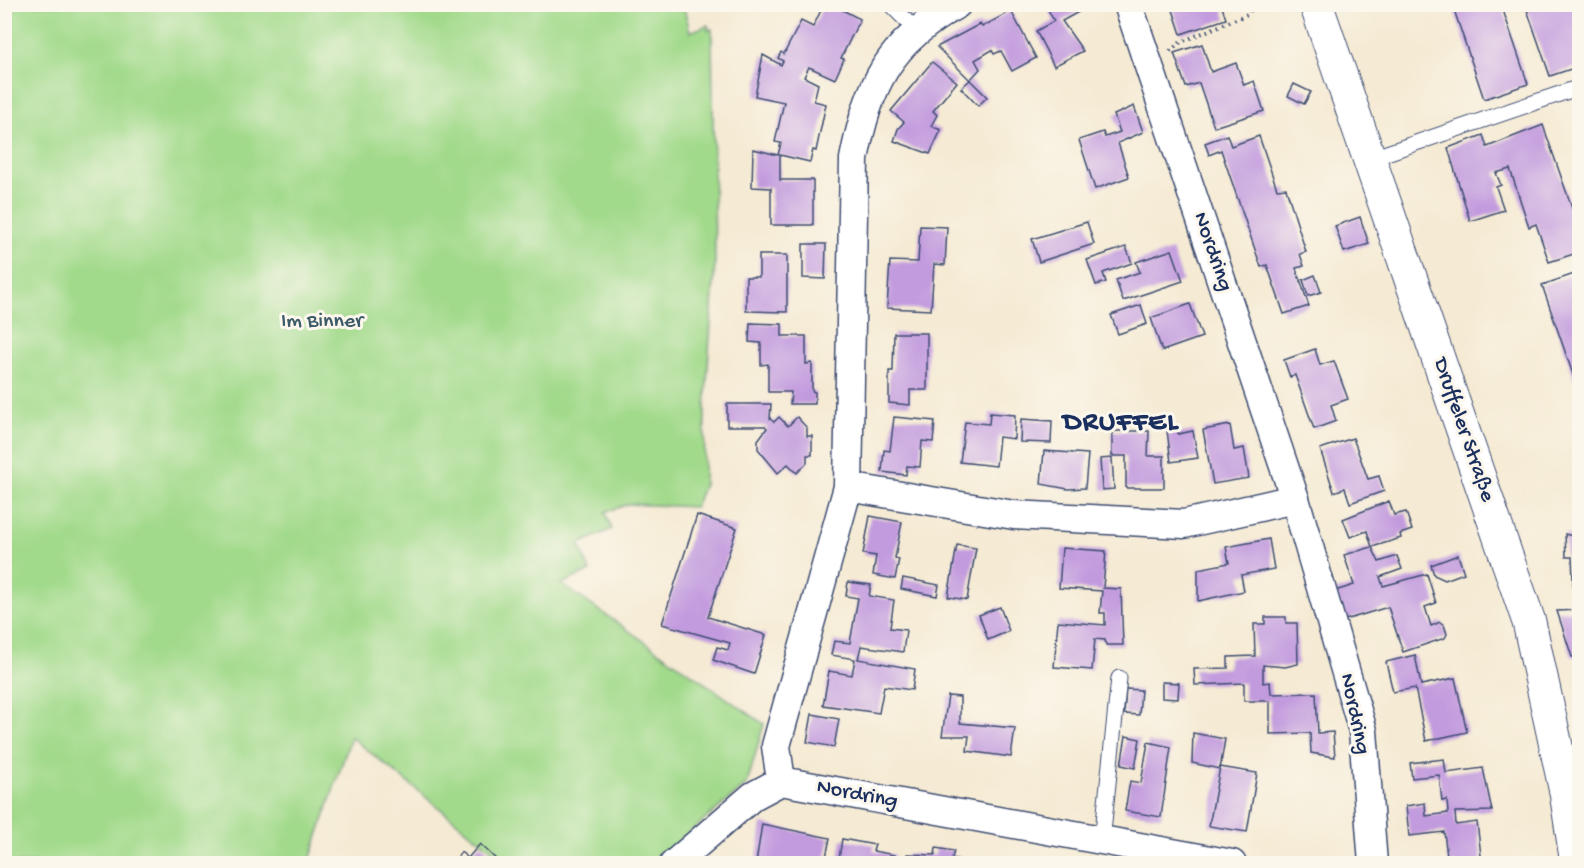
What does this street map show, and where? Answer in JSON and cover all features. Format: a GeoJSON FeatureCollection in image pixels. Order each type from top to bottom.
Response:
{"type":"FeatureCollection","features":[{"type":"Feature","properties":{"kind":"street"},"geometry":{"type":"LineString","coordinates":[[674,864],[753,796],[781,781],[776,746],[848,487],[854,159],[870,96],[898,48],[916,30],[957,4]]}},
{"type":"Feature","properties":{"kind":"street","name":"Nordring"},"geometry":{"type":"LineString","coordinates":[[1128,4],[1295,499],[1363,731],[1373,864]]}},
{"type":"Feature","properties":{"kind":"street","name":"Druffeler Straße"},"geometry":{"type":"LineString","coordinates":[[1316,4],[1529,622],[1566,792],[1577,864]]}},
{"type":"Feature","properties":{"kind":"street"},"geometry":{"type":"LineString","coordinates":[[848,487],[1014,515],[1184,524],[1295,499]]}},
{"type":"Feature","properties":{"kind":"street","name":"Nordring"},"geometry":{"type":"LineString","coordinates":[[781,781],[1102,842],[1232,864]]}},
{"type":"Feature","properties":{"kind":"lane"},"geometry":{"type":"LineString","coordinates":[[890,4],[916,30]]}},
{"type":"Feature","properties":{"kind":"lane"},"geometry":{"type":"LineString","coordinates":[[1369,159],[1580,87]]}},
{"type":"Feature","properties":{"kind":"lane"},"geometry":{"type":"LineString","coordinates":[[1102,842],[1119,678]]}},
{"type":"Feature","properties":{"kind":"path"},"geometry":{"type":"LineString","coordinates":[[1150,70],[1180,42],[1250,13],[1251,4]]}},
{"type":"Feature","properties":{"kind":"green space","name":"Im Binner"},"geometry":{"type":"Polygon","coordinates":[[[683,4],[690,32],[708,25],[708,30],[712,29],[715,263],[705,410],[704,484],[695,507],[629,504],[605,512],[612,529],[579,544],[590,571],[561,584],[764,724],[747,784],[654,863],[508,863],[351,737],[309,863],[5,863],[4,5],[683,4]]]}},
{"type":"Feature","properties":{"kind":"building"},"geometry":{"type":"Polygon","coordinates":[[[824,4],[831,4],[860,19],[841,58],[844,59],[835,79],[809,67],[804,77],[818,84],[814,101],[826,104],[816,151],[813,150],[810,162],[780,155],[780,180],[813,180],[813,225],[771,225],[771,188],[752,187],[753,149],[778,155],[781,143],[775,142],[784,102],[755,96],[763,55],[781,65],[783,61],[778,58],[781,52],[784,54],[801,21],[813,27],[824,4]]]}},
{"type":"Feature","properties":{"kind":"building"},"geometry":{"type":"Polygon","coordinates":[[[1045,4],[1093,4],[1062,21],[1083,51],[1054,66],[1036,31],[1054,21],[1045,4]]]}},
{"type":"Feature","properties":{"kind":"building"},"geometry":{"type":"Polygon","coordinates":[[[1171,4],[1221,4],[1226,19],[1181,34],[1171,4]]]}},
{"type":"Feature","properties":{"kind":"building"},"geometry":{"type":"Polygon","coordinates":[[[1452,4],[1501,4],[1528,84],[1484,99],[1452,4]]]}},
{"type":"Feature","properties":{"kind":"building"},"geometry":{"type":"Polygon","coordinates":[[[1525,4],[1573,4],[1580,22],[1580,66],[1550,76],[1525,4]]]}},
{"type":"Feature","properties":{"kind":"building"},"geometry":{"type":"Polygon","coordinates":[[[1011,11],[1036,58],[1012,71],[1001,51],[994,54],[992,50],[975,60],[980,69],[970,80],[937,47],[980,24],[982,27],[1011,11]]]}},
{"type":"Feature","properties":{"kind":"building"},"geometry":{"type":"Polygon","coordinates":[[[1202,44],[1211,72],[1236,63],[1244,85],[1254,81],[1264,111],[1214,127],[1199,83],[1186,87],[1174,53],[1202,44]]]}},
{"type":"Feature","properties":{"kind":"building"},"geometry":{"type":"Polygon","coordinates":[[[932,62],[957,82],[933,111],[937,115],[931,126],[941,130],[930,154],[894,141],[898,129],[904,122],[891,111],[932,62]]]}},
{"type":"Feature","properties":{"kind":"building"},"geometry":{"type":"Polygon","coordinates":[[[970,80],[987,97],[978,106],[961,88],[970,80]]]}},
{"type":"Feature","properties":{"kind":"building"},"geometry":{"type":"Polygon","coordinates":[[[1294,84],[1311,92],[1304,104],[1288,96],[1294,84]]]}},
{"type":"Feature","properties":{"kind":"building"},"geometry":{"type":"Polygon","coordinates":[[[1134,106],[1143,132],[1118,143],[1129,177],[1095,189],[1079,140],[1103,132],[1105,137],[1120,132],[1114,115],[1134,106]]]}},
{"type":"Feature","properties":{"kind":"building"},"geometry":{"type":"Polygon","coordinates":[[[1543,125],[1580,231],[1580,252],[1549,262],[1536,224],[1529,227],[1510,169],[1496,173],[1501,185],[1496,187],[1504,210],[1470,221],[1448,148],[1483,135],[1487,147],[1543,125]]]}},
{"type":"Feature","properties":{"kind":"building"},"geometry":{"type":"Polygon","coordinates":[[[1227,135],[1231,146],[1259,136],[1277,189],[1286,188],[1306,252],[1300,254],[1304,266],[1296,268],[1309,306],[1284,314],[1267,265],[1261,267],[1221,150],[1209,155],[1205,143],[1227,135]]]}},
{"type":"Feature","properties":{"kind":"building"},"geometry":{"type":"Polygon","coordinates":[[[1360,217],[1369,244],[1344,252],[1335,226],[1360,217]]]}},
{"type":"Feature","properties":{"kind":"building"},"geometry":{"type":"Polygon","coordinates":[[[1087,222],[1094,244],[1039,262],[1032,239],[1087,222]]]}},
{"type":"Feature","properties":{"kind":"building"},"geometry":{"type":"Polygon","coordinates":[[[920,226],[947,227],[945,265],[934,264],[931,310],[887,308],[890,261],[918,262],[920,226]]]}},
{"type":"Feature","properties":{"kind":"building"},"geometry":{"type":"Polygon","coordinates":[[[803,244],[826,244],[825,279],[803,278],[803,244]]]}},
{"type":"Feature","properties":{"kind":"building"},"geometry":{"type":"Polygon","coordinates":[[[1126,247],[1132,263],[1103,273],[1106,282],[1096,285],[1087,260],[1126,247]]]}},
{"type":"Feature","properties":{"kind":"building"},"geometry":{"type":"Polygon","coordinates":[[[1172,250],[1183,281],[1123,301],[1116,280],[1140,272],[1136,262],[1172,250]]]}},
{"type":"Feature","properties":{"kind":"building"},"geometry":{"type":"Polygon","coordinates":[[[759,255],[787,255],[787,312],[746,311],[746,277],[759,277],[759,255]]]}},
{"type":"Feature","properties":{"kind":"building"},"geometry":{"type":"Polygon","coordinates":[[[1580,272],[1580,392],[1579,392],[1542,285],[1580,272]]]}},
{"type":"Feature","properties":{"kind":"building"},"geometry":{"type":"Polygon","coordinates":[[[1315,275],[1321,292],[1308,296],[1303,280],[1315,275]]]}},
{"type":"Feature","properties":{"kind":"building"},"geometry":{"type":"Polygon","coordinates":[[[1190,304],[1202,337],[1162,351],[1151,318],[1190,304]]]}},
{"type":"Feature","properties":{"kind":"building"},"geometry":{"type":"Polygon","coordinates":[[[1141,305],[1147,324],[1118,334],[1111,315],[1141,305]]]}},
{"type":"Feature","properties":{"kind":"building"},"geometry":{"type":"Polygon","coordinates":[[[750,323],[782,324],[782,336],[806,336],[806,364],[812,363],[812,391],[815,392],[815,404],[790,404],[791,392],[768,392],[768,364],[761,365],[761,343],[749,342],[750,323]]]}},
{"type":"Feature","properties":{"kind":"building"},"geometry":{"type":"Polygon","coordinates":[[[894,333],[927,333],[927,390],[910,390],[910,405],[889,403],[889,371],[893,371],[894,333]]]}},
{"type":"Feature","properties":{"kind":"building"},"geometry":{"type":"Polygon","coordinates":[[[1315,349],[1320,365],[1334,361],[1348,399],[1331,405],[1336,421],[1314,429],[1295,375],[1290,377],[1284,360],[1315,349]]]}},
{"type":"Feature","properties":{"kind":"building"},"geometry":{"type":"Polygon","coordinates":[[[727,404],[771,404],[770,419],[774,422],[779,417],[788,426],[797,417],[807,428],[807,436],[812,436],[812,455],[807,455],[807,463],[797,473],[788,464],[778,473],[758,449],[758,440],[767,428],[765,426],[727,426],[727,404]]]}},
{"type":"Feature","properties":{"kind":"building"},"geometry":{"type":"Polygon","coordinates":[[[990,413],[1015,415],[1014,439],[999,437],[996,466],[960,462],[965,422],[989,424],[990,413]]]}},
{"type":"Feature","properties":{"kind":"building"},"geometry":{"type":"Polygon","coordinates":[[[894,417],[935,421],[933,442],[922,441],[920,467],[907,466],[906,475],[882,472],[884,450],[890,451],[894,417]]]}},
{"type":"Feature","properties":{"kind":"building"},"geometry":{"type":"Polygon","coordinates":[[[1021,419],[1052,421],[1051,443],[1020,442],[1021,419]]]}},
{"type":"Feature","properties":{"kind":"building"},"geometry":{"type":"Polygon","coordinates":[[[1230,425],[1234,450],[1244,448],[1249,478],[1213,484],[1203,430],[1230,425]]]}},
{"type":"Feature","properties":{"kind":"building"},"geometry":{"type":"Polygon","coordinates":[[[1178,428],[1178,434],[1193,431],[1198,458],[1171,462],[1167,430],[1178,428]]]}},
{"type":"Feature","properties":{"kind":"building"},"geometry":{"type":"Polygon","coordinates":[[[1112,431],[1149,431],[1148,456],[1164,456],[1164,488],[1126,488],[1126,456],[1112,456],[1112,431]]]}},
{"type":"Feature","properties":{"kind":"building"},"geometry":{"type":"Polygon","coordinates":[[[1353,438],[1368,479],[1379,476],[1384,491],[1350,503],[1345,488],[1334,492],[1320,449],[1353,438]]]}},
{"type":"Feature","properties":{"kind":"building"},"geometry":{"type":"Polygon","coordinates":[[[1044,451],[1088,454],[1085,488],[1068,489],[1041,484],[1044,451]]]}},
{"type":"Feature","properties":{"kind":"building"},"geometry":{"type":"Polygon","coordinates":[[[1112,458],[1114,489],[1102,490],[1100,459],[1112,458]]]}},
{"type":"Feature","properties":{"kind":"building"},"geometry":{"type":"Polygon","coordinates":[[[1389,501],[1394,515],[1406,512],[1412,530],[1400,534],[1401,538],[1372,547],[1367,531],[1350,537],[1343,519],[1389,501]]]}},
{"type":"Feature","properties":{"kind":"building"},"geometry":{"type":"Polygon","coordinates":[[[697,515],[737,528],[708,617],[766,635],[754,674],[713,660],[717,647],[728,650],[730,643],[662,624],[697,515]]]}},
{"type":"Feature","properties":{"kind":"building"},"geometry":{"type":"Polygon","coordinates":[[[870,516],[902,522],[895,558],[899,559],[895,579],[873,575],[876,556],[863,554],[870,516]]]}},
{"type":"Feature","properties":{"kind":"building"},"geometry":{"type":"Polygon","coordinates":[[[1565,534],[1580,538],[1580,602],[1574,602],[1572,557],[1566,557],[1565,534]]]}},
{"type":"Feature","properties":{"kind":"building"},"geometry":{"type":"Polygon","coordinates":[[[1269,539],[1274,569],[1241,575],[1244,591],[1198,601],[1198,569],[1229,563],[1226,547],[1269,539]]]}},
{"type":"Feature","properties":{"kind":"building"},"geometry":{"type":"Polygon","coordinates":[[[957,545],[976,548],[967,600],[948,597],[957,545]]]}},
{"type":"Feature","properties":{"kind":"building"},"geometry":{"type":"Polygon","coordinates":[[[1372,547],[1379,562],[1397,556],[1402,569],[1380,577],[1383,586],[1427,574],[1436,603],[1425,607],[1431,626],[1440,622],[1444,625],[1447,634],[1445,638],[1403,652],[1388,607],[1345,620],[1335,591],[1354,585],[1344,555],[1372,547]]]}},
{"type":"Feature","properties":{"kind":"building"},"geometry":{"type":"Polygon","coordinates":[[[1062,548],[1106,551],[1103,588],[1121,589],[1123,645],[1106,645],[1105,640],[1095,639],[1092,670],[1054,667],[1058,621],[1105,625],[1105,613],[1100,613],[1102,591],[1059,588],[1062,548]]]}},
{"type":"Feature","properties":{"kind":"building"},"geometry":{"type":"Polygon","coordinates":[[[1458,555],[1464,573],[1445,580],[1434,575],[1431,565],[1458,555]]]}},
{"type":"Feature","properties":{"kind":"building"},"geometry":{"type":"Polygon","coordinates":[[[903,578],[939,585],[937,596],[901,589],[903,578]]]}},
{"type":"Feature","properties":{"kind":"building"},"geometry":{"type":"Polygon","coordinates":[[[848,582],[871,585],[869,596],[894,600],[890,628],[906,630],[903,652],[861,646],[858,659],[915,669],[912,690],[884,686],[879,713],[823,705],[829,671],[852,675],[855,659],[831,655],[834,641],[850,643],[858,598],[846,596],[848,582]]]}},
{"type":"Feature","properties":{"kind":"building"},"geometry":{"type":"Polygon","coordinates":[[[1000,607],[1009,631],[988,640],[979,615],[1000,607]]]}},
{"type":"Feature","properties":{"kind":"building"},"geometry":{"type":"Polygon","coordinates":[[[1580,610],[1580,657],[1572,657],[1557,611],[1580,610]]]}},
{"type":"Feature","properties":{"kind":"building"},"geometry":{"type":"Polygon","coordinates":[[[1265,617],[1286,617],[1286,623],[1297,623],[1298,664],[1285,667],[1263,665],[1263,683],[1270,682],[1271,694],[1316,693],[1318,733],[1333,732],[1335,757],[1311,753],[1310,733],[1270,734],[1270,701],[1244,701],[1244,683],[1195,685],[1194,669],[1228,668],[1228,657],[1255,656],[1254,624],[1265,624],[1265,617]]]}},
{"type":"Feature","properties":{"kind":"building"},"geometry":{"type":"Polygon","coordinates":[[[1415,655],[1421,685],[1455,678],[1467,732],[1426,741],[1415,688],[1393,692],[1386,662],[1415,655]]]}},
{"type":"Feature","properties":{"kind":"building"},"geometry":{"type":"Polygon","coordinates":[[[1162,682],[1179,683],[1178,699],[1162,698],[1162,682]]]}},
{"type":"Feature","properties":{"kind":"building"},"geometry":{"type":"Polygon","coordinates":[[[1126,689],[1141,690],[1139,715],[1124,714],[1126,689]]]}},
{"type":"Feature","properties":{"kind":"building"},"geometry":{"type":"Polygon","coordinates":[[[948,696],[960,697],[960,723],[1015,728],[1011,757],[967,751],[969,736],[942,736],[948,696]]]}},
{"type":"Feature","properties":{"kind":"building"},"geometry":{"type":"Polygon","coordinates":[[[812,714],[839,719],[834,747],[807,742],[812,714]]]}},
{"type":"Feature","properties":{"kind":"building"},"geometry":{"type":"Polygon","coordinates":[[[1193,733],[1225,739],[1220,769],[1192,763],[1193,733]]]}},
{"type":"Feature","properties":{"kind":"building"},"geometry":{"type":"Polygon","coordinates":[[[1126,736],[1140,739],[1135,768],[1121,765],[1126,736]]]}},
{"type":"Feature","properties":{"kind":"building"},"geometry":{"type":"Polygon","coordinates":[[[1148,742],[1171,747],[1161,817],[1125,811],[1130,781],[1141,783],[1148,742]]]}},
{"type":"Feature","properties":{"kind":"building"},"geometry":{"type":"Polygon","coordinates":[[[1444,759],[1446,773],[1483,768],[1492,811],[1455,812],[1456,825],[1477,822],[1482,864],[1448,864],[1444,832],[1409,836],[1406,806],[1425,803],[1426,816],[1448,813],[1447,800],[1442,801],[1439,775],[1412,778],[1410,763],[1444,759]]]}},
{"type":"Feature","properties":{"kind":"building"},"geometry":{"type":"Polygon","coordinates":[[[1220,767],[1257,773],[1247,832],[1209,826],[1220,767]]]}},
{"type":"Feature","properties":{"kind":"building"},"geometry":{"type":"Polygon","coordinates":[[[762,824],[830,838],[826,857],[839,859],[842,839],[875,845],[873,851],[895,855],[894,864],[756,863],[762,824]]]}},
{"type":"Feature","properties":{"kind":"building"},"geometry":{"type":"Polygon","coordinates":[[[480,844],[501,864],[454,862],[461,852],[468,858],[480,844]]]}},
{"type":"Feature","properties":{"kind":"building"},"geometry":{"type":"Polygon","coordinates":[[[936,848],[954,851],[952,858],[965,861],[964,864],[905,864],[907,854],[935,855],[936,848]]]}},
{"type":"Feature","properties":{"kind":"district","name":"DRUFFEL"},"geometry":{"type":"Point","coordinates":[1121,423]}}]}
